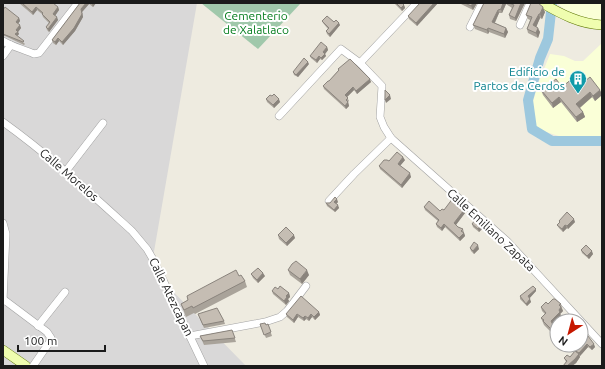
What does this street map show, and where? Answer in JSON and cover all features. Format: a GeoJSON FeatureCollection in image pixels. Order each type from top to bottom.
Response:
{"type":"FeatureCollection","features":[{"type":"Feature","properties":{"kind":"main road"},"geometry":{"type":"LineString","coordinates":[[546,5],[563,15],[602,26]]}},
{"type":"Feature","properties":{"kind":"main road"},"geometry":{"type":"LineString","coordinates":[[3,350],[26,366]]}},
{"type":"Feature","properties":{"kind":"street"},"geometry":{"type":"LineString","coordinates":[[3,40],[11,46],[34,54],[39,53],[78,3]]}},
{"type":"Feature","properties":{"kind":"street"},"geometry":{"type":"LineString","coordinates":[[360,63],[417,3]]}},
{"type":"Feature","properties":{"kind":"street"},"geometry":{"type":"LineString","coordinates":[[470,27],[482,3]]}},
{"type":"Feature","properties":{"kind":"street"},"geometry":{"type":"LineString","coordinates":[[520,25],[530,3]]}},
{"type":"Feature","properties":{"kind":"street"},"geometry":{"type":"LineString","coordinates":[[3,56],[11,46]]}},
{"type":"Feature","properties":{"kind":"street","name":"Calle Emiliano Zapata"},"geometry":{"type":"LineString","coordinates":[[279,116],[341,49],[360,63],[382,86],[380,117],[391,138],[507,241],[602,344]]}},
{"type":"Feature","properties":{"kind":"street","name":"Calle Morelos"},"geometry":{"type":"LineString","coordinates":[[3,122],[66,171],[132,231]]}},
{"type":"Feature","properties":{"kind":"street"},"geometry":{"type":"LineString","coordinates":[[66,171],[103,123]]}},
{"type":"Feature","properties":{"kind":"street"},"geometry":{"type":"LineString","coordinates":[[329,201],[391,138]]}},
{"type":"Feature","properties":{"kind":"street"},"geometry":{"type":"LineString","coordinates":[[3,223],[6,234],[4,245],[3,300],[50,335],[51,338],[33,366]]}},
{"type":"Feature","properties":{"kind":"street","name":"Calle Atezcapan"},"geometry":{"type":"LineString","coordinates":[[132,231],[147,250],[204,366]]}},
{"type":"Feature","properties":{"kind":"street"},"geometry":{"type":"LineString","coordinates":[[190,336],[265,322],[280,317],[287,311],[306,286]]}},
{"type":"Feature","properties":{"kind":"street"},"geometry":{"type":"LineString","coordinates":[[38,326],[65,292]]}},
{"type":"Feature","properties":{"kind":"shaded area"},"geometry":{"type":"Polygon","coordinates":[[[3,3],[197,3],[151,269],[246,366],[3,366],[3,3]]]}},
{"type":"Feature","properties":{"kind":"shaded area"},"geometry":{"type":"Polygon","coordinates":[[[559,3],[602,3],[602,21],[581,19],[569,13],[559,5],[559,3]]]}},
{"type":"Feature","properties":{"kind":"shaded area"},"geometry":{"type":"Polygon","coordinates":[[[602,43],[602,137],[562,137],[543,131],[535,125],[532,105],[538,84],[550,54],[564,56],[575,61],[583,61],[602,43]]]}},
{"type":"Feature","properties":{"kind":"green space","name":"Cementerio de Xalatlaco"},"geometry":{"type":"Polygon","coordinates":[[[201,3],[301,3],[258,49],[201,3]]]}},
{"type":"Feature","properties":{"kind":"building"},"geometry":{"type":"Polygon","coordinates":[[[22,3],[53,3],[58,7],[53,14],[57,17],[48,29],[46,27],[50,22],[42,14],[43,13],[36,7],[32,12],[22,3]]]}},
{"type":"Feature","properties":{"kind":"building"},"geometry":{"type":"Polygon","coordinates":[[[80,3],[86,3],[81,9],[82,14],[74,28],[62,42],[58,38],[55,42],[52,40],[80,3]]]}},
{"type":"Feature","properties":{"kind":"building"},"geometry":{"type":"Polygon","coordinates":[[[396,3],[402,3],[404,5],[401,8],[396,3]]]}},
{"type":"Feature","properties":{"kind":"building"},"geometry":{"type":"Polygon","coordinates":[[[420,3],[434,3],[416,23],[408,16],[420,3]]]}},
{"type":"Feature","properties":{"kind":"building"},"geometry":{"type":"Polygon","coordinates":[[[465,3],[473,3],[471,6],[465,3]]]}},
{"type":"Feature","properties":{"kind":"building"},"geometry":{"type":"Polygon","coordinates":[[[484,3],[503,3],[501,9],[498,10],[492,22],[506,28],[504,34],[488,28],[487,30],[473,25],[484,3]]]}},
{"type":"Feature","properties":{"kind":"building"},"geometry":{"type":"Polygon","coordinates":[[[509,3],[521,3],[515,18],[509,15],[514,5],[509,3]]]}},
{"type":"Feature","properties":{"kind":"building"},"geometry":{"type":"Polygon","coordinates":[[[531,3],[538,3],[543,7],[533,25],[538,28],[536,33],[527,29],[532,17],[526,15],[531,3]]]}},
{"type":"Feature","properties":{"kind":"building"},"geometry":{"type":"Polygon","coordinates":[[[5,7],[19,18],[16,22],[20,25],[16,30],[18,32],[15,34],[24,41],[23,42],[3,34],[3,10],[5,7]]]}},
{"type":"Feature","properties":{"kind":"building"},"geometry":{"type":"Polygon","coordinates":[[[327,16],[334,22],[336,20],[339,23],[329,34],[326,31],[329,28],[322,21],[327,16]]]}},
{"type":"Feature","properties":{"kind":"building"},"geometry":{"type":"Polygon","coordinates":[[[321,42],[327,47],[323,52],[325,54],[321,58],[319,56],[316,60],[310,56],[321,42]]]}},
{"type":"Feature","properties":{"kind":"building"},"geometry":{"type":"Polygon","coordinates":[[[304,58],[308,62],[296,75],[293,72],[304,58]]]}},
{"type":"Feature","properties":{"kind":"building"},"geometry":{"type":"Polygon","coordinates":[[[350,59],[370,79],[356,91],[353,87],[345,95],[348,98],[346,100],[348,102],[345,106],[323,86],[339,70],[338,69],[350,59]]]}},
{"type":"Feature","properties":{"kind":"building"},"geometry":{"type":"Polygon","coordinates":[[[590,77],[600,90],[593,96],[590,92],[576,104],[583,112],[576,117],[559,97],[552,103],[541,90],[556,79],[562,87],[573,78],[579,86],[590,77]]]}},
{"type":"Feature","properties":{"kind":"building"},"geometry":{"type":"Polygon","coordinates":[[[385,90],[390,95],[385,100],[385,90]]]}},
{"type":"Feature","properties":{"kind":"building"},"geometry":{"type":"Polygon","coordinates":[[[274,94],[279,99],[273,105],[266,99],[270,95],[272,96],[274,94]]]}},
{"type":"Feature","properties":{"kind":"building"},"geometry":{"type":"Polygon","coordinates":[[[397,152],[403,157],[398,164],[410,173],[401,185],[379,166],[384,160],[389,161],[397,152]]]}},
{"type":"Feature","properties":{"kind":"building"},"geometry":{"type":"Polygon","coordinates":[[[335,197],[337,199],[334,202],[338,205],[334,210],[326,203],[330,203],[335,197]]]}},
{"type":"Feature","properties":{"kind":"building"},"geometry":{"type":"Polygon","coordinates":[[[453,198],[456,201],[455,203],[464,210],[454,223],[463,229],[461,231],[464,233],[459,238],[444,224],[441,228],[436,224],[439,220],[424,207],[429,201],[440,211],[442,209],[444,210],[453,198]]]}},
{"type":"Feature","properties":{"kind":"building"},"geometry":{"type":"Polygon","coordinates":[[[567,212],[574,219],[562,229],[557,225],[567,212]]]}},
{"type":"Feature","properties":{"kind":"building"},"geometry":{"type":"Polygon","coordinates":[[[475,220],[481,225],[478,229],[472,224],[475,220]]]}},
{"type":"Feature","properties":{"kind":"building"},"geometry":{"type":"Polygon","coordinates":[[[286,227],[294,235],[286,243],[278,235],[286,227]]]}},
{"type":"Feature","properties":{"kind":"building"},"geometry":{"type":"Polygon","coordinates":[[[474,242],[478,245],[473,251],[470,248],[474,242]]]}},
{"type":"Feature","properties":{"kind":"building"},"geometry":{"type":"Polygon","coordinates":[[[586,245],[592,251],[587,256],[581,250],[586,245]]]}},
{"type":"Feature","properties":{"kind":"building"},"geometry":{"type":"Polygon","coordinates":[[[296,261],[307,270],[300,279],[288,270],[296,261]]]}},
{"type":"Feature","properties":{"kind":"building"},"geometry":{"type":"Polygon","coordinates":[[[258,268],[263,273],[257,280],[251,274],[258,268]]]}},
{"type":"Feature","properties":{"kind":"building"},"geometry":{"type":"Polygon","coordinates":[[[236,270],[239,276],[241,275],[245,281],[193,308],[192,306],[184,310],[181,304],[188,300],[187,296],[236,270]]]}},
{"type":"Feature","properties":{"kind":"building"},"geometry":{"type":"Polygon","coordinates":[[[280,286],[289,293],[284,301],[272,291],[275,287],[278,289],[280,286]]]}},
{"type":"Feature","properties":{"kind":"building"},"geometry":{"type":"Polygon","coordinates":[[[533,286],[536,289],[528,296],[530,299],[526,304],[520,296],[533,286]]]}},
{"type":"Feature","properties":{"kind":"building"},"geometry":{"type":"Polygon","coordinates":[[[301,296],[319,312],[314,317],[311,314],[308,318],[305,316],[303,318],[297,314],[293,320],[286,314],[301,296]]]}},
{"type":"Feature","properties":{"kind":"building"},"geometry":{"type":"Polygon","coordinates":[[[555,299],[561,304],[559,305],[561,307],[559,313],[549,313],[549,327],[541,318],[546,313],[541,307],[546,302],[548,304],[555,299]]]}},
{"type":"Feature","properties":{"kind":"building"},"geometry":{"type":"Polygon","coordinates":[[[217,308],[224,321],[203,325],[198,314],[217,308]]]}},
{"type":"Feature","properties":{"kind":"building"},"geometry":{"type":"Polygon","coordinates":[[[265,323],[266,325],[268,324],[271,332],[264,335],[260,324],[265,323]]]}},
{"type":"Feature","properties":{"kind":"building"},"geometry":{"type":"Polygon","coordinates":[[[232,330],[235,338],[203,341],[200,336],[232,330]]]}},
{"type":"Feature","properties":{"kind":"building"},"geometry":{"type":"Polygon","coordinates":[[[589,337],[594,344],[590,347],[589,346],[589,337]]]}},
{"type":"Feature","properties":{"kind":"building"},"geometry":{"type":"Polygon","coordinates":[[[573,353],[579,354],[567,366],[563,366],[567,361],[564,358],[567,355],[570,357],[573,353]]]}},
{"type":"Feature","properties":{"kind":"waterway"},"geometry":{"type":"LineString","coordinates":[[552,3],[548,39],[540,58],[528,100],[532,129],[552,141],[602,141]]}},
{"type":"Feature","properties":{"kind":"place","name":"Edificio de Partos de Cerdos"},"geometry":{"type":"Point","coordinates":[578,94]}}]}
